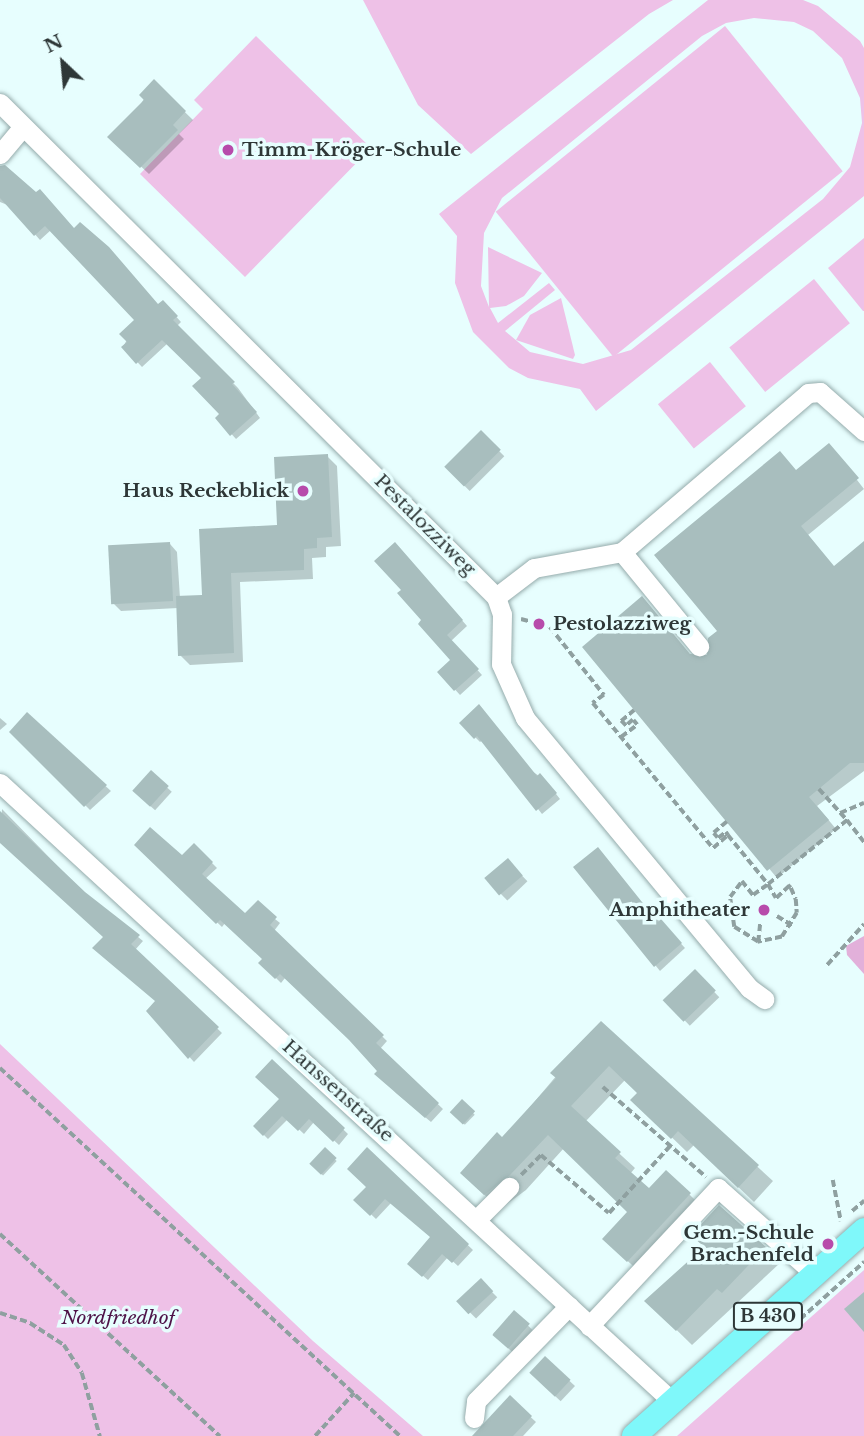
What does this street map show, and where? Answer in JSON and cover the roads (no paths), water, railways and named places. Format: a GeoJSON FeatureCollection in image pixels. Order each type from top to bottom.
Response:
{"type":"FeatureCollection","features":[{"type":"Feature","properties":{"kind":"main road","name":"B 430"},"geometry":{"type":"LineString","coordinates":[[634,1436],[864,1230]]}},
{"type":"Feature","properties":{"kind":"street","name":"Pestalozziweg"},"geometry":{"type":"LineString","coordinates":[[0,103],[499,606]]}},
{"type":"Feature","properties":{"kind":"street"},"geometry":{"type":"LineString","coordinates":[[0,154],[23,127]]}},
{"type":"Feature","properties":{"kind":"street"},"geometry":{"type":"LineString","coordinates":[[764,999],[748,988],[525,718],[501,664],[499,606],[534,568],[622,552],[808,393],[820,392],[864,431]]}},
{"type":"Feature","properties":{"kind":"street"},"geometry":{"type":"LineString","coordinates":[[622,552],[699,646]]}},
{"type":"Feature","properties":{"kind":"street","name":"Hanssenstraße"},"geometry":{"type":"LineString","coordinates":[[0,783],[673,1402]]}},
{"type":"Feature","properties":{"kind":"street"},"geometry":{"type":"LineString","coordinates":[[477,1220],[509,1187]]}},
{"type":"Feature","properties":{"kind":"street"},"geometry":{"type":"LineString","coordinates":[[589,1326],[718,1188],[815,1274]]}},
{"type":"Feature","properties":{"kind":"street"},"geometry":{"type":"LineString","coordinates":[[474,1418],[476,1401],[569,1306]]}},
{"type":"Feature","properties":{"kind":"place","name":"Timm-Kröger-Schule"},"geometry":{"type":"Point","coordinates":[228,150]}},
{"type":"Feature","properties":{"kind":"place","name":"Haus Reckeblick"},"geometry":{"type":"Point","coordinates":[303,491]}},
{"type":"Feature","properties":{"kind":"place","name":"Pestolazziweg"},"geometry":{"type":"Point","coordinates":[539,624]}},
{"type":"Feature","properties":{"kind":"place","name":"Amphitheater"},"geometry":{"type":"Point","coordinates":[764,910]}},
{"type":"Feature","properties":{"kind":"place","name":"Gem.-Schule Brachenfeld"},"geometry":{"type":"Point","coordinates":[828,1244]}},
{"type":"Feature","properties":{"kind":"park label","name":"Nordfriedhof"},"geometry":{"type":"Point","coordinates":[118,1318]}}]}
